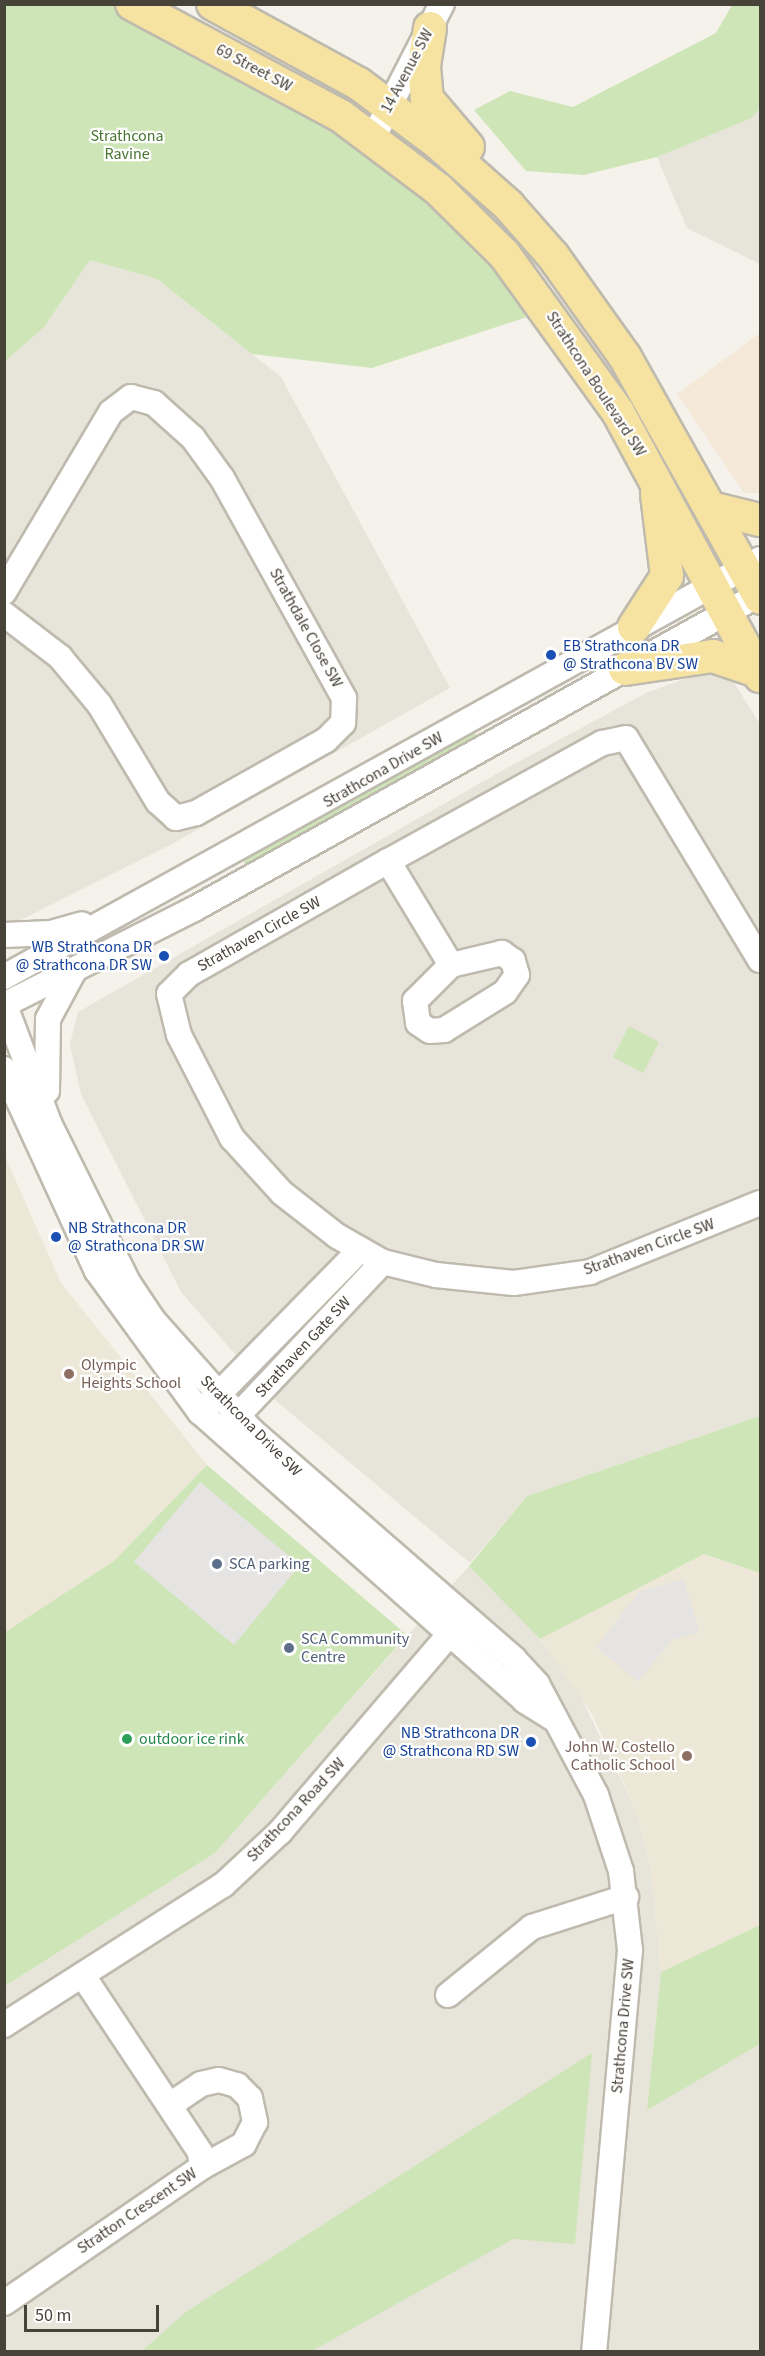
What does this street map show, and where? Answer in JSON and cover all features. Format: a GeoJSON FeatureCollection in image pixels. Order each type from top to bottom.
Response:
{"type":"FeatureCollection","features":[{"type":"Feature","properties":{"kind":"main road","name":"69 Street SW"},"geometry":{"type":"LineString","coordinates":[[132,4],[299,91],[373,138]]}},
{"type":"Feature","properties":{"kind":"main road"},"geometry":{"type":"LineString","coordinates":[[213,4],[320,61],[389,106]]}},
{"type":"Feature","properties":{"kind":"main road"},"geometry":{"type":"LineString","coordinates":[[436,16],[424,66],[427,99],[508,205]]}},
{"type":"Feature","properties":{"kind":"main road","name":"Strathcona Boulevard SW"},"geometry":{"type":"LineString","coordinates":[[389,106],[508,205],[601,321],[757,583]]}},
{"type":"Feature","properties":{"kind":"main road","name":"Strathcona Boulevard SW"},"geometry":{"type":"LineString","coordinates":[[373,138],[438,189],[504,254],[579,352],[654,473],[722,597],[759,673]]}},
{"type":"Feature","properties":{"kind":"main road"},"geometry":{"type":"LineString","coordinates":[[634,627],[667,576],[654,473]]}},
{"type":"Feature","properties":{"kind":"main road"},"geometry":{"type":"LineString","coordinates":[[711,508],[760,520]]}},
{"type":"Feature","properties":{"kind":"main road"},"geometry":{"type":"LineString","coordinates":[[625,669],[713,656],[759,673]]}},
{"type":"Feature","properties":{"kind":"street","name":"14 Avenue SW"},"geometry":{"type":"LineString","coordinates":[[373,138],[436,16]]}},
{"type":"Feature","properties":{"kind":"street","name":"Strathdale Close SW"},"geometry":{"type":"LineString","coordinates":[[4,592],[111,412],[131,397],[154,403],[194,438],[222,478],[344,698],[343,723],[316,746],[196,813],[176,818],[158,802],[86,688],[60,657],[4,614]]}},
{"type":"Feature","properties":{"kind":"street","name":"Strathcona Drive SW"},"geometry":{"type":"LineString","coordinates":[[4,977],[157,895],[634,627],[757,583]]}},
{"type":"Feature","properties":{"kind":"street","name":"Strathcona Drive SW"},"geometry":{"type":"LineString","coordinates":[[209,1404],[129,1284],[50,1123],[5,1004],[75,970],[625,669],[722,597]]}},
{"type":"Feature","properties":{"kind":"street","name":"Strathaven Circle SW"},"geometry":{"type":"LineString","coordinates":[[760,960],[626,738],[602,743],[388,861],[189,974],[170,994],[179,1035],[232,1138],[282,1193],[360,1251],[383,1262],[436,1275],[514,1283],[590,1272],[760,1203]]}},
{"type":"Feature","properties":{"kind":"street"},"geometry":{"type":"LineString","coordinates":[[388,861],[451,965]]}},
{"type":"Feature","properties":{"kind":"street"},"geometry":{"type":"LineString","coordinates":[[4,935],[51,933],[157,895]]}},
{"type":"Feature","properties":{"kind":"street"},"geometry":{"type":"LineString","coordinates":[[50,1123],[45,1035],[55,1001],[75,970]]}},
{"type":"Feature","properties":{"kind":"street","name":"Strathcona Drive SW"},"geometry":{"type":"LineString","coordinates":[[4,1068],[97,1270],[209,1404],[458,1626],[525,1701],[551,1717],[596,1795],[626,1897],[629,1971],[594,2352]]}},
{"type":"Feature","properties":{"kind":"street","name":"Strathaven Gate SW"},"geometry":{"type":"LineString","coordinates":[[209,1404],[360,1251]]}},
{"type":"Feature","properties":{"kind":"street","name":"Strathaven Gate SW"},"geometry":{"type":"LineString","coordinates":[[230,1424],[383,1262]]}},
{"type":"Feature","properties":{"kind":"street","name":"Strathcona Road SW"},"geometry":{"type":"LineString","coordinates":[[4,2025],[223,1885],[248,1863],[458,1626]]}},
{"type":"Feature","properties":{"kind":"street"},"geometry":{"type":"LineString","coordinates":[[448,1995],[532,1927],[626,1897]]}},
{"type":"Feature","properties":{"kind":"street","name":"Stratton Crescent SW"},"geometry":{"type":"LineString","coordinates":[[4,2302],[202,2168],[200,2152],[83,1976]]}},
{"type":"Feature","properties":{"kind":"street"},"geometry":{"type":"LineString","coordinates":[[170,2105],[201,2084],[219,2080],[237,2085],[250,2098],[255,2122],[244,2144],[202,2168]]}},
{"type":"Feature","properties":{"kind":"shaded area"},"geometry":{"type":"Polygon","coordinates":[[[760,108],[760,264],[687,228],[657,157],[752,118],[760,108]]]}},
{"type":"Feature","properties":{"kind":"shaded area"},"geometry":{"type":"Polygon","coordinates":[[[90,260],[157,279],[281,377],[450,688],[172,844],[5,928],[4,361],[44,327],[90,260]]]}},
{"type":"Feature","properties":{"kind":"shaded area"},"geometry":{"type":"Polygon","coordinates":[[[760,333],[760,493],[744,493],[677,394],[760,333]]]}},
{"type":"Feature","properties":{"kind":"shaded area"},"geometry":{"type":"Polygon","coordinates":[[[708,671],[731,678],[760,724],[760,1416],[527,1496],[470,1563],[274,1399],[181,1292],[81,1094],[70,1044],[78,1012],[505,769],[648,692],[708,671]]]}},
{"type":"Feature","properties":{"kind":"shaded area","name":"Olympic Heights School"},"geometry":{"type":"Polygon","coordinates":[[[4,1154],[61,1283],[207,1465],[114,1561],[5,1633],[4,1154]]]}},
{"type":"Feature","properties":{"kind":"shaded area","name":"SCA parking"},"geometry":{"type":"Polygon","coordinates":[[[200,1482],[300,1565],[234,1645],[134,1562],[200,1482]]]}},
{"type":"Feature","properties":{"kind":"shaded area","name":"John W. Costello Catholic School"},"geometry":{"type":"Polygon","coordinates":[[[704,1554],[760,1573],[760,1925],[661,1972],[651,1867],[635,1808],[592,1714],[540,1639],[704,1554]]]}},
{"type":"Feature","properties":{"kind":"shaded area"},"geometry":{"type":"Polygon","coordinates":[[[469,1566],[507,1600],[572,1679],[635,1808],[651,1867],[661,1972],[647,2109],[760,2044],[760,2351],[5,2352],[5,1986],[215,1853],[469,1566]]]}},
{"type":"Feature","properties":{"kind":"shaded area"},"geometry":{"type":"Polygon","coordinates":[[[684,1579],[699,1632],[672,1640],[638,1681],[596,1647],[640,1591],[684,1579]]]}},
{"type":"Feature","properties":{"kind":"green space","name":"Strathcona Ravine"},"geometry":{"type":"Polygon","coordinates":[[[4,5],[113,5],[232,64],[412,178],[539,313],[372,368],[252,354],[157,279],[90,260],[44,327],[5,361],[4,5]]]}},
{"type":"Feature","properties":{"kind":"green space"},"geometry":{"type":"Polygon","coordinates":[[[732,5],[760,5],[760,108],[752,118],[657,157],[584,175],[526,171],[474,110],[510,91],[573,107],[716,33],[732,5]]]}},
{"type":"Feature","properties":{"kind":"green space"},"geometry":{"type":"Polygon","coordinates":[[[473,728],[476,736],[427,767],[247,868],[243,860],[473,728]]]}},
{"type":"Feature","properties":{"kind":"green space"},"geometry":{"type":"Polygon","coordinates":[[[629,1026],[659,1042],[643,1073],[613,1057],[629,1026]]]}},
{"type":"Feature","properties":{"kind":"green space"},"geometry":{"type":"Polygon","coordinates":[[[760,1416],[760,1573],[704,1554],[540,1639],[469,1566],[527,1496],[760,1416]]]}},
{"type":"Feature","properties":{"kind":"green space"},"geometry":{"type":"Polygon","coordinates":[[[207,1465],[407,1635],[215,1853],[5,1986],[4,1633],[114,1561],[207,1465]]]}},
{"type":"Feature","properties":{"kind":"green space"},"geometry":{"type":"Polygon","coordinates":[[[760,1925],[760,2044],[647,2110],[661,1972],[760,1925]]]}},
{"type":"Feature","properties":{"kind":"green space"},"geometry":{"type":"Polygon","coordinates":[[[592,2053],[575,2244],[513,2239],[312,2351],[142,2351],[186,2312],[592,2053]]]}},
{"type":"Feature","properties":{"kind":"place","name":"EB Strathcona DR @ Strathcona BV SW"},"geometry":{"type":"Point","coordinates":[551,655]}},
{"type":"Feature","properties":{"kind":"place","name":"WB Strathcona DR @ Strathcona DR SW"},"geometry":{"type":"Point","coordinates":[164,956]}},
{"type":"Feature","properties":{"kind":"place","name":"NB Strathcona DR @ Strathcona DR SW"},"geometry":{"type":"Point","coordinates":[56,1237]}},
{"type":"Feature","properties":{"kind":"place","name":"Olympic Heights School"},"geometry":{"type":"Point","coordinates":[69,1374]}},
{"type":"Feature","properties":{"kind":"place","name":"SCA parking"},"geometry":{"type":"Point","coordinates":[217,1564]}},
{"type":"Feature","properties":{"kind":"place","name":"SCA Community Centre"},"geometry":{"type":"Point","coordinates":[289,1648]}},
{"type":"Feature","properties":{"kind":"place","name":"outdoor ice rink"},"geometry":{"type":"Point","coordinates":[127,1739]}},
{"type":"Feature","properties":{"kind":"place","name":"NB Strathcona DR @ Strathcona RD SW"},"geometry":{"type":"Point","coordinates":[531,1742]}},
{"type":"Feature","properties":{"kind":"place","name":"John W. Costello Catholic School"},"geometry":{"type":"Point","coordinates":[687,1756]}}]}
